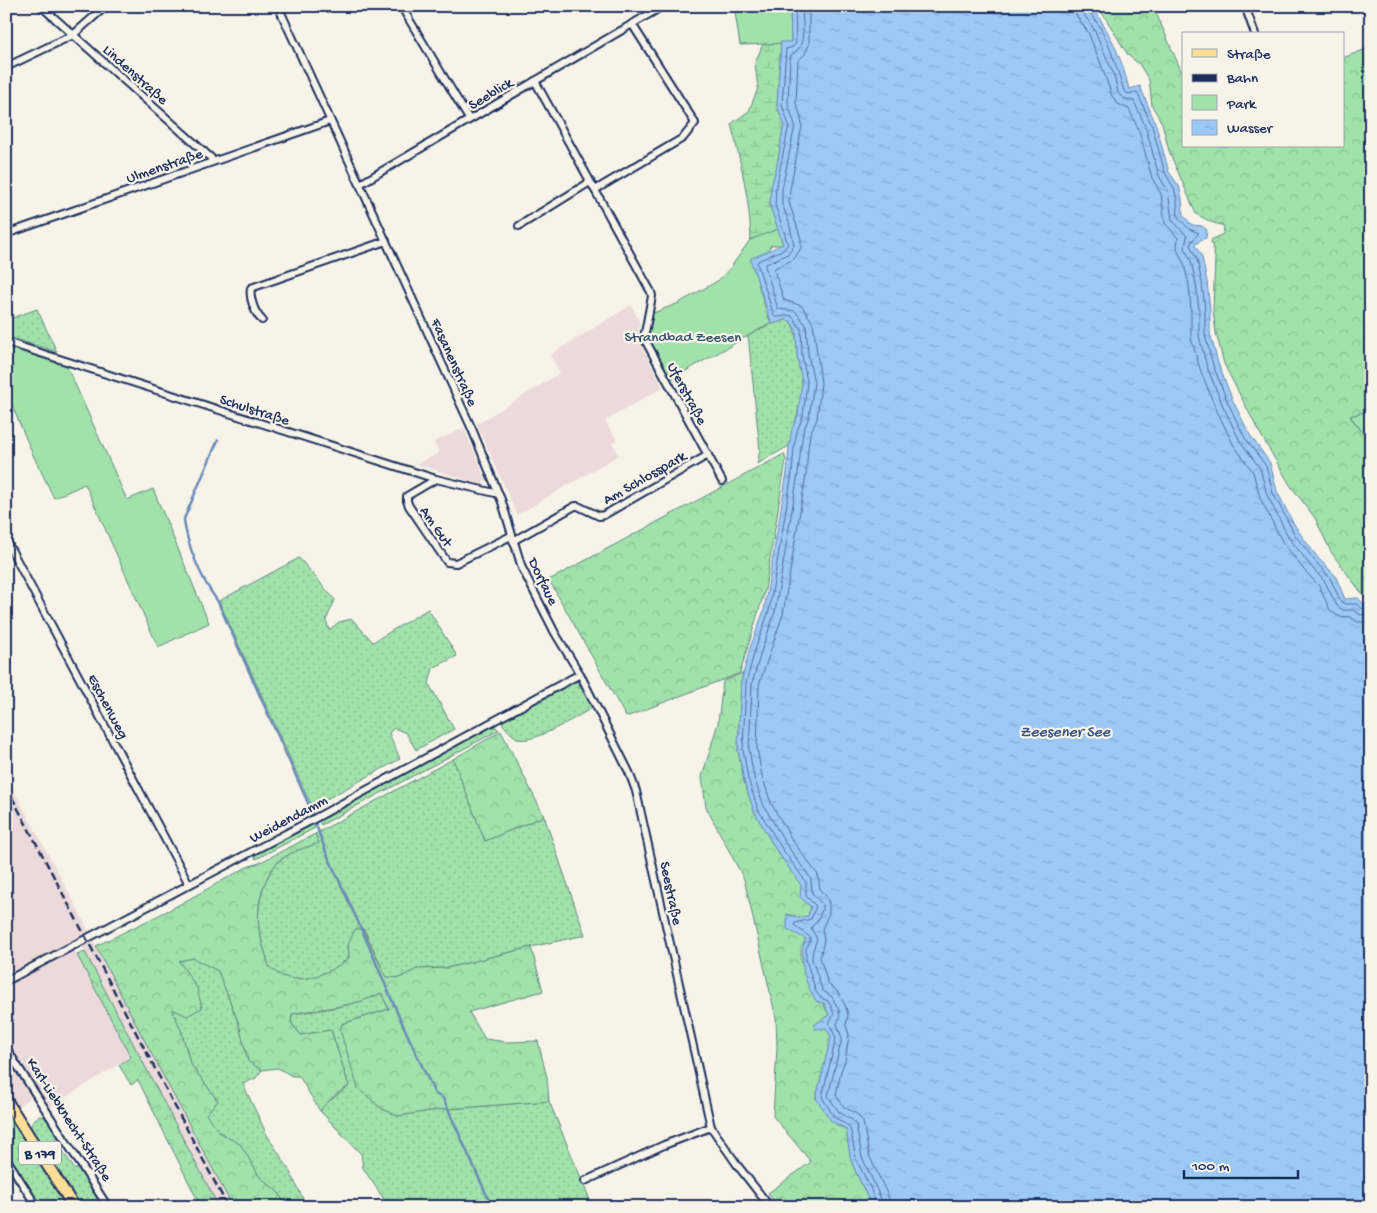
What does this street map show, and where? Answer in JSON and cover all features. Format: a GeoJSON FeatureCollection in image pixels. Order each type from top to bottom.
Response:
{"type":"FeatureCollection","features":[{"type":"Feature","properties":{"kind":"main road","name":"B 179"},"geometry":{"type":"LineString","coordinates":[[6,1100],[74,1207]]}},
{"type":"Feature","properties":{"kind":"street","name":"Lindenstraße"},"geometry":{"type":"LineString","coordinates":[[41,6],[211,158],[212,161]]}},
{"type":"Feature","properties":{"kind":"street"},"geometry":{"type":"LineString","coordinates":[[6,67],[74,35],[106,6]]}},
{"type":"Feature","properties":{"kind":"street","name":"Fasanenstraße"},"geometry":{"type":"LineString","coordinates":[[278,6],[444,367],[499,494]]}},
{"type":"Feature","properties":{"kind":"street"},"geometry":{"type":"LineString","coordinates":[[400,6],[470,120]]}},
{"type":"Feature","properties":{"kind":"street","name":"Seeblick"},"geometry":{"type":"LineString","coordinates":[[360,184],[663,6]]}},
{"type":"Feature","properties":{"kind":"street"},"geometry":{"type":"LineString","coordinates":[[1245,6],[1254,32]]}},
{"type":"Feature","properties":{"kind":"street"},"geometry":{"type":"LineString","coordinates":[[595,190],[683,138],[695,123],[632,24]]}},
{"type":"Feature","properties":{"kind":"street","name":"Uferstraße"},"geometry":{"type":"LineString","coordinates":[[535,81],[651,292],[652,296],[644,338],[722,481]]}},
{"type":"Feature","properties":{"kind":"street","name":"Ulmenstraße"},"geometry":{"type":"LineString","coordinates":[[6,234],[330,121]]}},
{"type":"Feature","properties":{"kind":"street"},"geometry":{"type":"LineString","coordinates":[[519,226],[590,182]]}},
{"type":"Feature","properties":{"kind":"street"},"geometry":{"type":"LineString","coordinates":[[262,320],[258,316],[250,295],[251,288],[386,241]]}},
{"type":"Feature","properties":{"kind":"street","name":"Schulstraße"},"geometry":{"type":"LineString","coordinates":[[6,342],[436,479],[499,494]]}},
{"type":"Feature","properties":{"kind":"street","name":"Am Schlosspark"},"geometry":{"type":"LineString","coordinates":[[512,538],[575,506],[599,516],[604,515],[708,455]]}},
{"type":"Feature","properties":{"kind":"street","name":"Am Gut"},"geometry":{"type":"LineString","coordinates":[[436,479],[408,496],[407,501],[447,562],[456,563],[512,538]]}},
{"type":"Feature","properties":{"kind":"street","name":"Dorfaue"},"geometry":{"type":"LineString","coordinates":[[499,494],[522,568],[580,674]]}},
{"type":"Feature","properties":{"kind":"street","name":"Eschenweg"},"geometry":{"type":"LineString","coordinates":[[6,540],[189,884]]}},
{"type":"Feature","properties":{"kind":"street","name":"Weidendamm"},"geometry":{"type":"LineString","coordinates":[[6,981],[310,821],[580,674]]}},
{"type":"Feature","properties":{"kind":"street","name":"Seestraße"},"geometry":{"type":"LineString","coordinates":[[580,674],[629,772],[636,791],[711,1128],[770,1207]]}},
{"type":"Feature","properties":{"kind":"street","name":"Karl-Liebknecht-Straße"},"geometry":{"type":"LineString","coordinates":[[6,1048],[108,1207]]}},
{"type":"Feature","properties":{"kind":"street"},"geometry":{"type":"LineString","coordinates":[[585,1182],[664,1145],[711,1128]]}},
{"type":"Feature","properties":{"kind":"street"},"geometry":{"type":"LineString","coordinates":[[6,1158],[36,1206]]}},
{"type":"Feature","properties":{"kind":"shaded area"},"geometry":{"type":"Polygon","coordinates":[[[631,305],[640,323],[637,337],[663,387],[605,421],[617,440],[612,443],[619,455],[517,515],[477,424],[560,373],[550,355],[631,305]]]}},
{"type":"Feature","properties":{"kind":"shaded area"},"geometry":{"type":"Polygon","coordinates":[[[464,428],[486,480],[482,485],[416,464],[439,453],[434,442],[464,428]]]}},
{"type":"Feature","properties":{"kind":"shaded area"},"geometry":{"type":"Polygon","coordinates":[[[6,776],[233,1207],[219,1207],[79,941],[71,944],[131,1057],[48,1108],[38,1093],[16,1107],[6,1092],[6,776]]]}},
{"type":"Feature","properties":{"kind":"green space"},"geometry":{"type":"Polygon","coordinates":[[[734,6],[790,6],[791,43],[740,45],[734,6]]]}},
{"type":"Feature","properties":{"kind":"green space"},"geometry":{"type":"Polygon","coordinates":[[[1098,6],[1153,6],[1182,73],[1182,148],[1344,148],[1344,58],[1371,47],[1371,410],[1350,417],[1371,443],[1371,599],[1363,595],[1331,552],[1315,518],[1290,485],[1258,430],[1224,364],[1216,333],[1213,310],[1215,258],[1211,240],[1223,234],[1224,226],[1196,214],[1169,151],[1162,123],[1152,106],[1149,80],[1139,64],[1128,55],[1098,6]]]}},
{"type":"Feature","properties":{"kind":"green space"},"geometry":{"type":"Polygon","coordinates":[[[781,42],[777,106],[784,124],[777,166],[771,187],[770,206],[778,229],[751,241],[747,197],[731,124],[749,111],[758,88],[755,63],[763,44],[781,42]]]}},
{"type":"Feature","properties":{"kind":"green space","name":"Strandbad Zeesen"},"geometry":{"type":"Polygon","coordinates":[[[778,229],[783,245],[771,245],[767,252],[751,259],[771,323],[668,381],[645,338],[648,315],[679,303],[719,280],[731,267],[750,240],[778,229]]]}},
{"type":"Feature","properties":{"kind":"green space"},"geometry":{"type":"Polygon","coordinates":[[[37,309],[57,352],[6,336],[6,320],[37,309]]]}},
{"type":"Feature","properties":{"kind":"green space"},"geometry":{"type":"Polygon","coordinates":[[[786,320],[790,321],[796,337],[802,381],[799,406],[789,446],[757,464],[760,450],[748,335],[786,320]]]}},
{"type":"Feature","properties":{"kind":"green space"},"geometry":{"type":"Polygon","coordinates":[[[6,345],[66,364],[127,500],[153,489],[209,623],[158,647],[85,484],[54,498],[33,455],[6,391],[6,345]]]}},
{"type":"Feature","properties":{"kind":"green space"},"geometry":{"type":"Polygon","coordinates":[[[1371,410],[1371,443],[1350,416],[1371,410]]]}},
{"type":"Feature","properties":{"kind":"green space"},"geometry":{"type":"Polygon","coordinates":[[[784,454],[786,460],[765,590],[740,673],[626,717],[549,580],[784,454]]]}},
{"type":"Feature","properties":{"kind":"green space"},"geometry":{"type":"Polygon","coordinates":[[[299,558],[335,600],[326,620],[329,630],[339,622],[352,619],[373,642],[428,609],[457,656],[433,668],[429,684],[454,729],[416,750],[406,733],[394,728],[389,733],[400,759],[312,807],[219,601],[299,558]]]}},
{"type":"Feature","properties":{"kind":"green space"},"geometry":{"type":"Polygon","coordinates":[[[743,673],[738,750],[744,781],[754,811],[776,850],[802,885],[811,907],[808,916],[799,918],[787,914],[806,939],[801,948],[801,960],[829,1015],[814,1025],[826,1028],[831,1037],[816,1098],[838,1126],[846,1129],[851,1161],[872,1207],[778,1207],[768,1193],[811,1162],[773,1116],[777,1048],[776,1018],[744,879],[706,807],[702,777],[718,723],[723,681],[743,673]]]}},
{"type":"Feature","properties":{"kind":"green space"},"geometry":{"type":"Polygon","coordinates":[[[577,681],[592,708],[566,723],[534,737],[519,739],[509,732],[501,722],[577,681]]]}},
{"type":"Feature","properties":{"kind":"green space"},"geometry":{"type":"Polygon","coordinates":[[[490,727],[496,727],[499,730],[321,825],[318,819],[490,727]]]}},
{"type":"Feature","properties":{"kind":"green space"},"geometry":{"type":"Polygon","coordinates":[[[501,731],[544,816],[485,841],[453,759],[501,731]]]}},
{"type":"Feature","properties":{"kind":"green space"},"geometry":{"type":"Polygon","coordinates":[[[453,759],[485,841],[544,816],[585,935],[447,968],[417,969],[399,978],[385,977],[364,929],[348,945],[349,958],[317,976],[299,979],[290,978],[282,976],[269,967],[258,920],[262,890],[276,864],[291,853],[318,843],[315,834],[453,759]]]}},
{"type":"Feature","properties":{"kind":"green space"},"geometry":{"type":"Polygon","coordinates":[[[312,822],[315,828],[256,859],[254,855],[312,822]]]}},
{"type":"Feature","properties":{"kind":"green space"},"geometry":{"type":"Polygon","coordinates":[[[315,834],[319,843],[283,858],[270,872],[262,890],[258,920],[269,967],[282,976],[290,978],[299,979],[317,976],[349,958],[348,945],[355,929],[363,929],[386,977],[399,978],[417,969],[447,968],[531,947],[543,991],[469,1012],[485,1039],[507,1042],[538,1041],[547,1078],[549,1101],[436,1110],[398,1116],[382,1109],[358,1088],[340,1030],[342,1024],[389,1009],[381,993],[349,1004],[292,1014],[291,1023],[301,1035],[331,1030],[349,1086],[333,1097],[320,1111],[299,1076],[292,1076],[278,1068],[262,1070],[248,1061],[239,1024],[218,971],[193,958],[179,961],[197,988],[202,1008],[187,1016],[172,1009],[181,1030],[190,1063],[218,1101],[206,1114],[219,1132],[241,1145],[259,1176],[279,1193],[286,1207],[233,1207],[96,946],[171,909],[247,867],[259,863],[315,834]]]}},
{"type":"Feature","properties":{"kind":"green space"},"geometry":{"type":"Polygon","coordinates":[[[85,952],[219,1207],[201,1207],[138,1080],[131,1085],[119,1065],[131,1057],[77,955],[85,952]]]}},
{"type":"Feature","properties":{"kind":"green space"},"geometry":{"type":"Polygon","coordinates":[[[193,958],[218,971],[239,1024],[248,1061],[262,1070],[256,1078],[243,1084],[267,1135],[287,1166],[307,1207],[286,1207],[279,1193],[259,1176],[241,1145],[219,1132],[206,1114],[218,1101],[190,1063],[181,1030],[171,1009],[187,1015],[197,988],[178,961],[193,958]]]}},
{"type":"Feature","properties":{"kind":"green space"},"geometry":{"type":"Polygon","coordinates":[[[381,993],[389,1009],[342,1024],[398,1116],[436,1110],[549,1101],[593,1207],[389,1207],[363,1168],[361,1154],[320,1111],[324,1105],[349,1086],[331,1030],[301,1035],[291,1023],[292,1014],[350,1004],[381,993]]]}},
{"type":"Feature","properties":{"kind":"green space"},"geometry":{"type":"Polygon","coordinates":[[[6,1108],[69,1207],[42,1207],[6,1150],[6,1108]]]}},
{"type":"Feature","properties":{"kind":"green space"},"geometry":{"type":"Polygon","coordinates":[[[40,1116],[51,1124],[58,1137],[55,1139],[75,1170],[80,1167],[105,1207],[79,1207],[30,1131],[33,1121],[40,1116]]]}},
{"type":"Feature","properties":{"kind":"water","name":"Zeesener See"},"geometry":{"type":"Polygon","coordinates":[[[790,6],[1091,6],[1104,25],[1114,46],[1123,67],[1129,89],[1140,86],[1156,125],[1169,172],[1179,186],[1183,215],[1192,225],[1202,226],[1207,230],[1206,238],[1195,245],[1202,257],[1207,282],[1210,333],[1218,363],[1233,401],[1250,435],[1270,463],[1277,491],[1299,532],[1318,558],[1335,575],[1345,599],[1358,598],[1364,604],[1371,603],[1371,1207],[872,1207],[851,1161],[846,1129],[831,1121],[816,1098],[831,1037],[826,1028],[816,1029],[814,1025],[829,1015],[824,1003],[817,1002],[806,980],[802,954],[806,939],[787,929],[787,914],[799,918],[808,916],[811,907],[800,897],[801,885],[776,850],[754,811],[744,781],[738,750],[741,682],[750,648],[764,610],[787,472],[789,446],[792,429],[798,415],[802,382],[797,355],[796,330],[790,321],[786,320],[772,324],[750,259],[783,244],[770,206],[771,187],[777,166],[784,124],[777,106],[781,42],[791,42],[790,6]]]}},
{"type":"Feature","properties":{"kind":"waterway"},"geometry":{"type":"LineString","coordinates":[[218,440],[184,519],[191,550],[206,583],[217,600],[308,803],[326,852],[397,1012],[435,1094],[443,1098],[492,1207]]}},
{"type":"Feature","properties":{"kind":"railway"},"geometry":{"type":"LineString","coordinates":[[6,786],[228,1207]]}}]}
